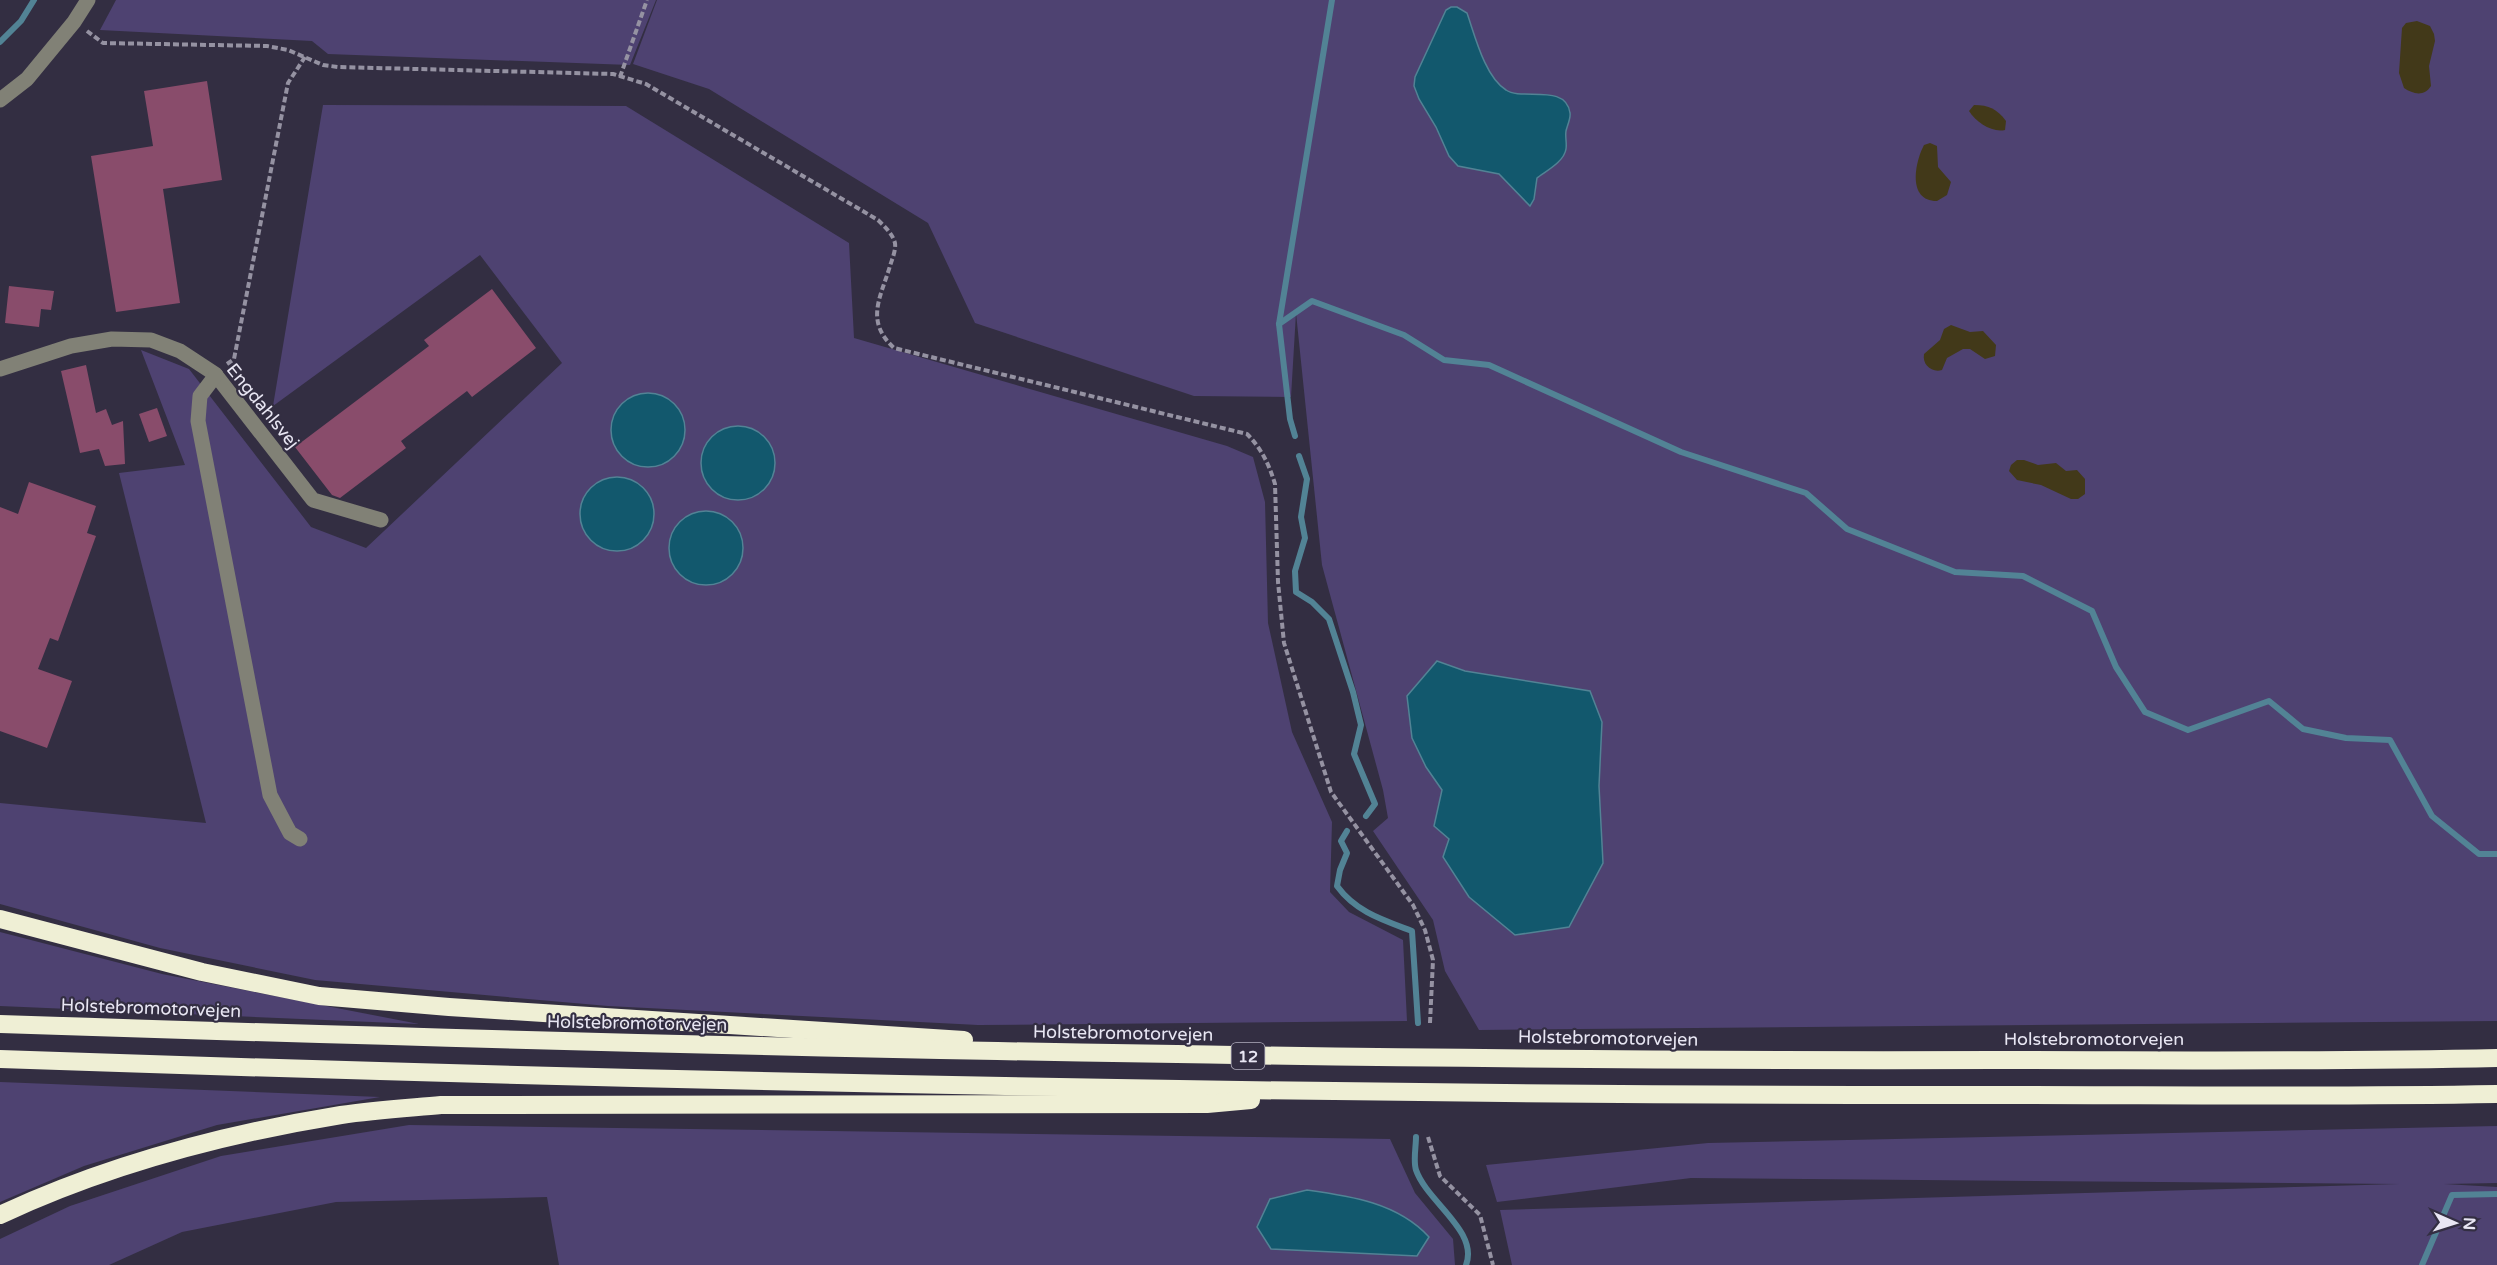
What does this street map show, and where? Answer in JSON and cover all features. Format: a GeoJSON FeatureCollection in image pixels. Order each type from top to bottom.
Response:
{"type":"FeatureCollection","features":[{"type":"Feature","properties":{"kind":"highway"},"geometry":{"type":"LineString","coordinates":[[0,919],[202,972],[319,996],[449,1007],[963,1040],[1036,1053]]}},
{"type":"Feature","properties":{"kind":"highway","name":"Holstebromotorvejen"},"geometry":{"type":"LineString","coordinates":[[0,1024],[529,1042],[1036,1053],[1770,1060],[2497,1058]]}},
{"type":"Feature","properties":{"kind":"highway","name":"12"},"geometry":{"type":"LineString","coordinates":[[0,1059],[456,1075],[1361,1092],[1727,1095],[2497,1094]]}},
{"type":"Feature","properties":{"kind":"highway"},"geometry":{"type":"LineString","coordinates":[[0,1215],[94,1177],[219,1138],[342,1115],[441,1105],[1207,1104],[1361,1092]]}},
{"type":"Feature","properties":{"kind":"street"},"geometry":{"type":"LineString","coordinates":[[0,100],[27,79],[74,22],[88,0]]}},
{"type":"Feature","properties":{"kind":"street","name":"Engdahlsvej"},"geometry":{"type":"LineString","coordinates":[[0,369],[71,346],[112,339],[152,340],[180,351],[215,375],[312,500],[381,520]]}},
{"type":"Feature","properties":{"kind":"street"},"geometry":{"type":"LineString","coordinates":[[215,375],[200,396],[198,422],[270,795],[290,833],[300,839]]}},
{"type":"Feature","properties":{"kind":"path"},"geometry":{"type":"LineString","coordinates":[[620,77],[647,0]]}},
{"type":"Feature","properties":{"kind":"path"},"geometry":{"type":"LineString","coordinates":[[74,22],[103,43],[267,46],[288,50],[323,65],[338,67],[612,74],[646,84],[878,220],[890,232],[896,248],[876,310],[877,327],[882,337],[894,348],[1246,434],[1258,445],[1275,484],[1278,582],[1284,643],[1331,792],[1413,905],[1425,930],[1433,960],[1430,1023]]}},
{"type":"Feature","properties":{"kind":"path"},"geometry":{"type":"LineString","coordinates":[[215,375],[234,358],[288,83],[305,57]]}},
{"type":"Feature","properties":{"kind":"path"},"geometry":{"type":"LineString","coordinates":[[1428,1137],[1440,1176],[1480,1215],[1493,1265]]}},
{"type":"Feature","properties":{"kind":"shaded area"},"geometry":{"type":"Polygon","coordinates":[[[116,0],[656,0],[630,65],[328,54],[312,41],[100,30],[116,0]]]}},
{"type":"Feature","properties":{"kind":"shaded area"},"geometry":{"type":"Polygon","coordinates":[[[657,0],[2497,0],[2497,1021],[1479,1030],[1445,971],[1433,920],[1373,831],[1388,818],[1383,790],[1322,565],[1296,313],[1291,397],[1194,396],[975,323],[928,223],[709,89],[633,64],[657,0]]]}},
{"type":"Feature","properties":{"kind":"shaded area"},"geometry":{"type":"Polygon","coordinates":[[[323,105],[626,106],[849,243],[854,338],[1227,446],[1253,457],[1265,502],[1268,623],[1292,732],[1332,822],[1330,892],[1349,912],[1403,940],[1407,1021],[978,1025],[608,1006],[315,980],[160,948],[0,904],[0,803],[206,823],[119,473],[185,465],[141,350],[189,369],[311,527],[366,548],[562,363],[480,255],[273,406],[323,105]]]}},
{"type":"Feature","properties":{"kind":"shaded area"},"geometry":{"type":"Polygon","coordinates":[[[0,932],[162,974],[419,1024],[0,1006],[0,932]]]}},
{"type":"Feature","properties":{"kind":"shaded area"},"geometry":{"type":"Polygon","coordinates":[[[0,1082],[380,1097],[217,1125],[84,1166],[0,1202],[0,1082]]]}},
{"type":"Feature","properties":{"kind":"shaded area"},"geometry":{"type":"Polygon","coordinates":[[[409,1125],[1390,1139],[1415,1193],[1453,1239],[1455,1265],[559,1265],[547,1197],[336,1202],[182,1232],[109,1265],[0,1265],[0,1239],[70,1206],[221,1156],[409,1125]]]}},
{"type":"Feature","properties":{"kind":"shaded area"},"geometry":{"type":"Polygon","coordinates":[[[2497,1126],[2497,1183],[2444,1184],[2497,1187],[2497,1265],[1512,1265],[1500,1210],[2399,1184],[1691,1178],[1497,1202],[1486,1165],[1708,1143],[2497,1126]]]}},
{"type":"Feature","properties":{"kind":"sand"},"geometry":{"type":"Polygon","coordinates":[[[2417,21],[2430,26],[2435,41],[2429,66],[2431,86],[2422,93],[2411,92],[2404,88],[2399,73],[2402,28],[2406,23],[2417,21]]]}},
{"type":"Feature","properties":{"kind":"sand"},"geometry":{"type":"Polygon","coordinates":[[[1974,105],[1988,107],[1999,113],[2006,121],[2005,130],[1995,130],[1980,123],[1969,111],[1974,105]]]}},
{"type":"Feature","properties":{"kind":"sand"},"geometry":{"type":"Polygon","coordinates":[[[1930,143],[1937,146],[1938,167],[1951,182],[1947,195],[1937,201],[1927,199],[1917,188],[1918,161],[1924,145],[1930,143]]]}},
{"type":"Feature","properties":{"kind":"sand"},"geometry":{"type":"Polygon","coordinates":[[[1951,325],[1970,332],[1983,331],[1996,345],[1995,356],[1985,359],[1970,349],[1963,349],[1947,358],[1942,370],[1938,371],[1928,367],[1924,354],[1940,340],[1944,329],[1951,325]]]}},
{"type":"Feature","properties":{"kind":"sand"},"geometry":{"type":"Polygon","coordinates":[[[2017,460],[2038,465],[2056,463],[2066,471],[2077,470],[2085,479],[2085,494],[2078,499],[2071,499],[2041,485],[2017,480],[2009,471],[2011,465],[2017,460]]]}},
{"type":"Feature","properties":{"kind":"water"},"geometry":{"type":"Polygon","coordinates":[[[1457,7],[1467,13],[1492,76],[1506,90],[1522,94],[1552,95],[1561,98],[1567,104],[1570,115],[1566,131],[1565,154],[1554,166],[1537,178],[1534,199],[1530,206],[1499,174],[1458,166],[1449,156],[1436,127],[1419,99],[1414,86],[1415,77],[1446,10],[1457,7]]]}},
{"type":"Feature","properties":{"kind":"water"},"geometry":{"type":"Polygon","coordinates":[[[641,393],[655,393],[669,399],[679,409],[685,423],[683,444],[669,461],[655,467],[641,467],[627,461],[617,451],[611,437],[611,423],[617,409],[627,399],[641,393]]]}},
{"type":"Feature","properties":{"kind":"water"},"geometry":{"type":"Polygon","coordinates":[[[731,426],[745,426],[759,432],[769,442],[775,456],[773,477],[759,494],[745,500],[731,500],[717,494],[707,484],[701,470],[701,456],[707,442],[717,432],[731,426]]]}},
{"type":"Feature","properties":{"kind":"water"},"geometry":{"type":"Polygon","coordinates":[[[610,477],[624,477],[638,483],[648,493],[654,507],[652,528],[638,545],[624,551],[610,551],[596,545],[586,535],[580,521],[580,507],[586,493],[596,483],[610,477]]]}},
{"type":"Feature","properties":{"kind":"water"},"geometry":{"type":"Polygon","coordinates":[[[699,511],[713,511],[727,517],[737,527],[743,541],[741,562],[727,579],[713,585],[699,585],[685,579],[675,569],[669,555],[669,541],[675,527],[685,517],[699,511]]]}},
{"type":"Feature","properties":{"kind":"water"},"geometry":{"type":"Polygon","coordinates":[[[1437,661],[1465,671],[1590,691],[1602,722],[1599,786],[1603,863],[1569,927],[1515,935],[1469,897],[1443,857],[1449,839],[1434,826],[1442,790],[1426,767],[1412,738],[1407,696],[1437,661]]]}},
{"type":"Feature","properties":{"kind":"water"},"geometry":{"type":"Polygon","coordinates":[[[1307,1190],[1373,1203],[1403,1216],[1429,1237],[1417,1256],[1271,1249],[1257,1227],[1270,1199],[1307,1190]]]}},
{"type":"Feature","properties":{"kind":"building"},"geometry":{"type":"Polygon","coordinates":[[[207,81],[222,180],[163,189],[180,303],[116,312],[91,156],[153,146],[144,91],[207,81]]]}},
{"type":"Feature","properties":{"kind":"building"},"geometry":{"type":"Polygon","coordinates":[[[9,286],[54,291],[51,310],[41,309],[39,327],[5,323],[9,286]]]}},
{"type":"Feature","properties":{"kind":"building"},"geometry":{"type":"Polygon","coordinates":[[[492,289],[536,348],[472,397],[467,391],[401,441],[406,448],[340,498],[332,495],[295,447],[429,346],[424,340],[492,289]]]}},
{"type":"Feature","properties":{"kind":"building"},"geometry":{"type":"Polygon","coordinates":[[[86,365],[96,413],[106,409],[112,425],[123,421],[125,464],[105,466],[99,449],[80,453],[61,371],[86,365]]]}},
{"type":"Feature","properties":{"kind":"building"},"geometry":{"type":"Polygon","coordinates":[[[157,408],[167,436],[149,442],[139,414],[157,408]]]}},
{"type":"Feature","properties":{"kind":"building"},"geometry":{"type":"Polygon","coordinates":[[[29,482],[96,506],[87,533],[96,536],[58,641],[50,638],[38,669],[72,681],[47,748],[0,731],[0,507],[18,514],[29,482]]]}},
{"type":"Feature","properties":{"kind":"waterway"},"geometry":{"type":"LineString","coordinates":[[0,42],[21,21],[34,0]]}},
{"type":"Feature","properties":{"kind":"waterway"},"geometry":{"type":"LineString","coordinates":[[1295,436],[1290,419],[1279,324],[1332,0]]}},
{"type":"Feature","properties":{"kind":"waterway"},"geometry":{"type":"LineString","coordinates":[[1279,324],[1312,301],[1404,335],[1444,360],[1489,365],[1681,452],[1806,493],[1847,529],[1955,572],[2023,576],[2092,611],[2116,667],[2145,712],[2188,730],[2269,701],[2303,729],[2346,738],[2390,740],[2432,816],[2479,854],[2497,854]]}},
{"type":"Feature","properties":{"kind":"waterway"},"geometry":{"type":"LineString","coordinates":[[1299,456],[1307,479],[1301,517],[1305,538],[1295,571],[1296,592],[1312,602],[1329,619],[1353,692],[1361,725],[1354,754],[1375,804],[1366,816]]}},
{"type":"Feature","properties":{"kind":"waterway"},"geometry":{"type":"LineString","coordinates":[[1347,831],[1341,841],[1347,853],[1337,886],[1361,909],[1412,931],[1418,1023]]}},
{"type":"Feature","properties":{"kind":"waterway"},"geometry":{"type":"LineString","coordinates":[[1416,1137],[1416,1170],[1430,1194],[1459,1228],[1468,1252],[1466,1265]]}},
{"type":"Feature","properties":{"kind":"waterway"},"geometry":{"type":"LineString","coordinates":[[2422,1265],[2452,1195],[2497,1194]]}}]}
